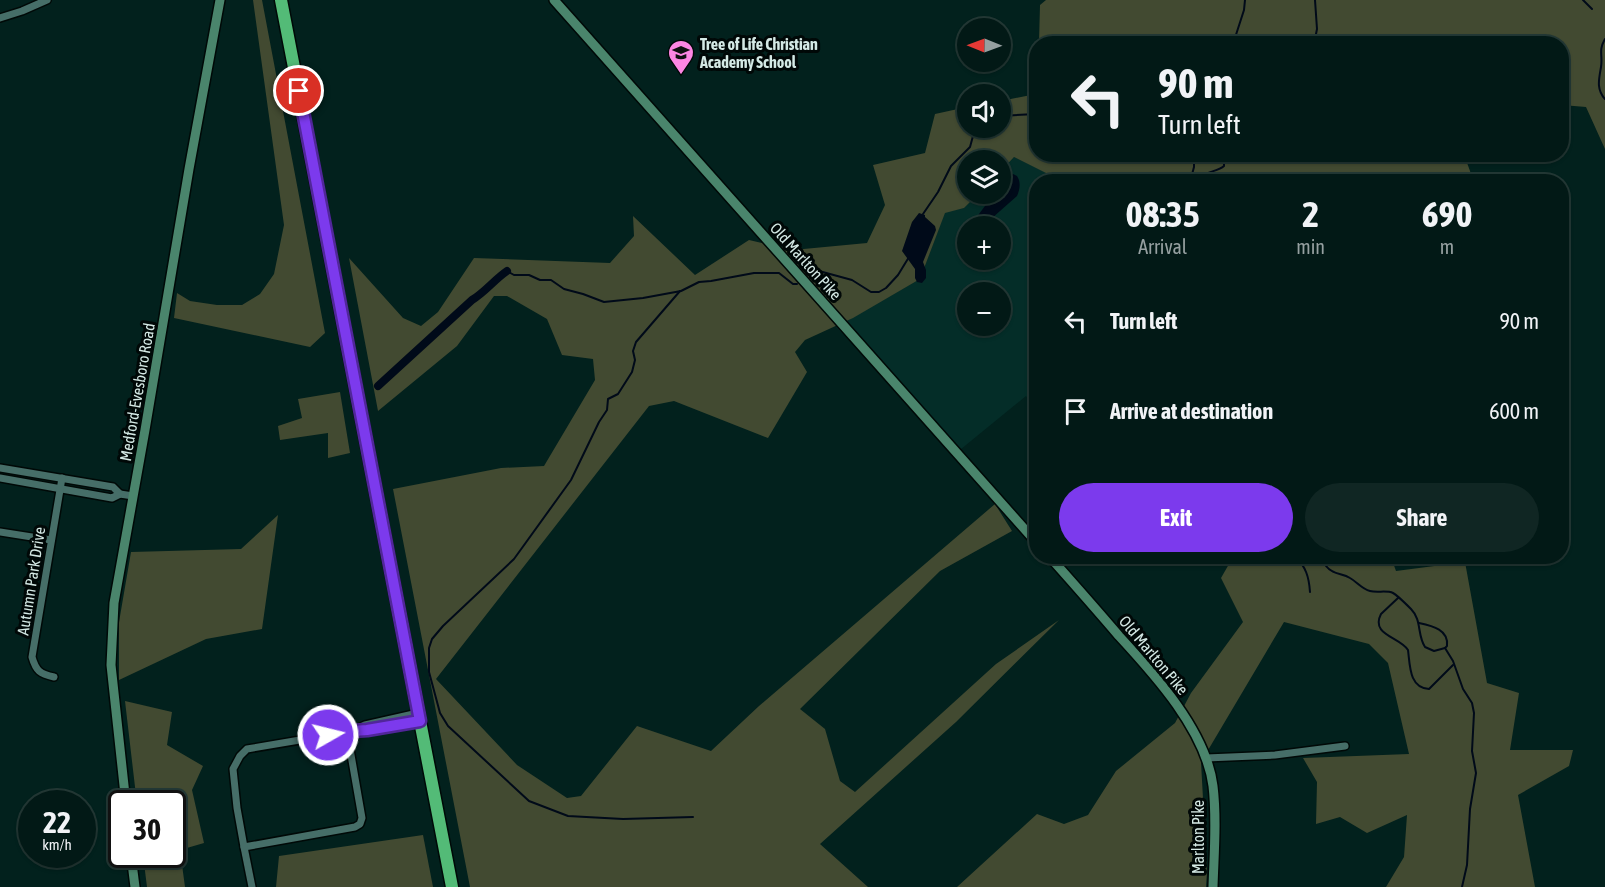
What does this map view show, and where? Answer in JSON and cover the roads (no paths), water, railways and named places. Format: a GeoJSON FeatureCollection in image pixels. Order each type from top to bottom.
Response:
{"type":"FeatureCollection","features":[{"type":"Feature","properties":{"kind":"highway"},"geometry":{"type":"LineString","coordinates":[[281,0],[452,887]]}},
{"type":"Feature","properties":{"kind":"street"},"geometry":{"type":"LineString","coordinates":[[0,18],[47,0]]}},
{"type":"Feature","properties":{"kind":"street","name":"Medford-Evesboro Road"},"geometry":{"type":"LineString","coordinates":[[124,790],[114,706],[111,645],[114,603],[220,0]]}},
{"type":"Feature","properties":{"kind":"street","name":"Old Marlton Pike"},"geometry":{"type":"LineString","coordinates":[[554,0],[1029,534]]}},
{"type":"Feature","properties":{"kind":"street"},"geometry":{"type":"LineString","coordinates":[[0,468],[114,487],[120,494]]}},
{"type":"Feature","properties":{"kind":"street"},"geometry":{"type":"LineString","coordinates":[[0,478],[112,498],[120,494],[133,496]]}},
{"type":"Feature","properties":{"kind":"street","name":"Autumn Park Drive"},"geometry":{"type":"LineString","coordinates":[[54,677],[43,674],[35,667],[32,657],[62,478]]}},
{"type":"Feature","properties":{"kind":"street"},"geometry":{"type":"LineString","coordinates":[[0,531],[51,540]]}},
{"type":"Feature","properties":{"kind":"street","name":"Old Marlton Pike"},"geometry":{"type":"LineString","coordinates":[[1056,564],[1162,685],[1187,721],[1206,758],[1213,786]]}},
{"type":"Feature","properties":{"kind":"street"},"geometry":{"type":"LineString","coordinates":[[252,887],[232,769],[240,756],[247,749],[367,730],[419,717]]}},
{"type":"Feature","properties":{"kind":"street"},"geometry":{"type":"LineString","coordinates":[[244,847],[355,827],[360,824],[362,818],[350,731]]}},
{"type":"Feature","properties":{"kind":"street"},"geometry":{"type":"LineString","coordinates":[[1206,758],[1275,755],[1345,746]]}},
{"type":"Feature","properties":{"kind":"street","name":"Marlton Pike"},"geometry":{"type":"LineString","coordinates":[[1213,786],[1213,887]]}},
{"type":"Feature","properties":{"kind":"street"},"geometry":{"type":"LineString","coordinates":[[133,868],[135,887]]}},
{"type":"Feature","properties":{"kind":"water"},"geometry":{"type":"Polygon","coordinates":[[[1011,175],[1017,176],[1019,188],[1017,196],[1011,201],[1011,175]]]}},
{"type":"Feature","properties":{"kind":"water"},"geometry":{"type":"Polygon","coordinates":[[[986,204],[1008,204],[994,216],[978,216],[986,204]]]}},
{"type":"Feature","properties":{"kind":"water"},"geometry":{"type":"Polygon","coordinates":[[[919,213],[925,215],[936,230],[923,262],[926,278],[922,283],[917,282],[915,269],[902,251],[912,222],[919,213]]]}},
{"type":"Feature","properties":{"kind":"waterway"},"geometry":{"type":"LineString","coordinates":[[1236,36],[1245,0]]}},
{"type":"Feature","properties":{"kind":"waterway"},"geometry":{"type":"LineString","coordinates":[[1315,0],[1316,36]]}},
{"type":"Feature","properties":{"kind":"waterway"},"geometry":{"type":"LineString","coordinates":[[1583,0],[1592,9]]}},
{"type":"Feature","properties":{"kind":"waterway"},"geometry":{"type":"LineString","coordinates":[[1605,39],[1601,50],[1599,84],[1605,99]]}},
{"type":"Feature","properties":{"kind":"waterway"},"geometry":{"type":"LineString","coordinates":[[1011,115],[1029,114]]}},
{"type":"Feature","properties":{"kind":"waterway"},"geometry":{"type":"LineString","coordinates":[[923,214],[938,192],[951,166],[970,147],[972,138]]}},
{"type":"Feature","properties":{"kind":"waterway"},"geometry":{"type":"LineString","coordinates":[[1192,174],[1194,162]]}},
{"type":"Feature","properties":{"kind":"waterway"},"geometry":{"type":"LineString","coordinates":[[1207,174],[1224,166],[1224,162]]}},
{"type":"Feature","properties":{"kind":"waterway"},"geometry":{"type":"LineString","coordinates":[[809,274],[819,271],[852,280],[871,292],[879,292],[898,275],[909,257]]}},
{"type":"Feature","properties":{"kind":"waterway"},"geometry":{"type":"LineString","coordinates":[[507,271],[514,275],[529,275],[540,280],[551,280],[564,289],[604,302],[681,291],[699,282],[754,273],[779,273],[793,284],[797,284]]}},
{"type":"Feature","properties":{"kind":"waterway"},"geometry":{"type":"LineString","coordinates":[[378,386],[507,271]]}},
{"type":"Feature","properties":{"kind":"waterway"},"geometry":{"type":"LineString","coordinates":[[680,291],[636,342],[632,372],[618,394],[608,399],[607,410],[571,480],[514,559],[432,639],[429,648],[429,672],[440,713],[448,726],[529,801],[568,816],[623,819],[693,817]]}},
{"type":"Feature","properties":{"kind":"waterway"},"geometry":{"type":"LineString","coordinates":[[1302,564],[1310,592]]}},
{"type":"Feature","properties":{"kind":"waterway"},"geometry":{"type":"LineString","coordinates":[[1326,564],[1332,571],[1350,578],[1367,590],[1393,593],[1414,613],[1425,647],[1434,651],[1445,648]]}},
{"type":"Feature","properties":{"kind":"waterway"},"geometry":{"type":"LineString","coordinates":[[1398,598],[1381,614],[1379,627],[1408,650],[1410,669],[1418,685],[1429,689],[1453,665]]}},
{"type":"Feature","properties":{"kind":"waterway"},"geometry":{"type":"LineString","coordinates":[[1419,623],[1435,627],[1443,632],[1447,641],[1445,648]]}},
{"type":"Feature","properties":{"kind":"waterway"},"geometry":{"type":"LineString","coordinates":[[1445,648],[1453,661],[1463,689],[1472,703],[1474,713],[1472,751],[1476,773],[1470,809],[1467,865],[1462,887]]}},
{"type":"Feature","properties":{"kind":"place","name":"Tree of Life Christian Academy School"},"geometry":{"type":"Point","coordinates":[681,76]}}]}
